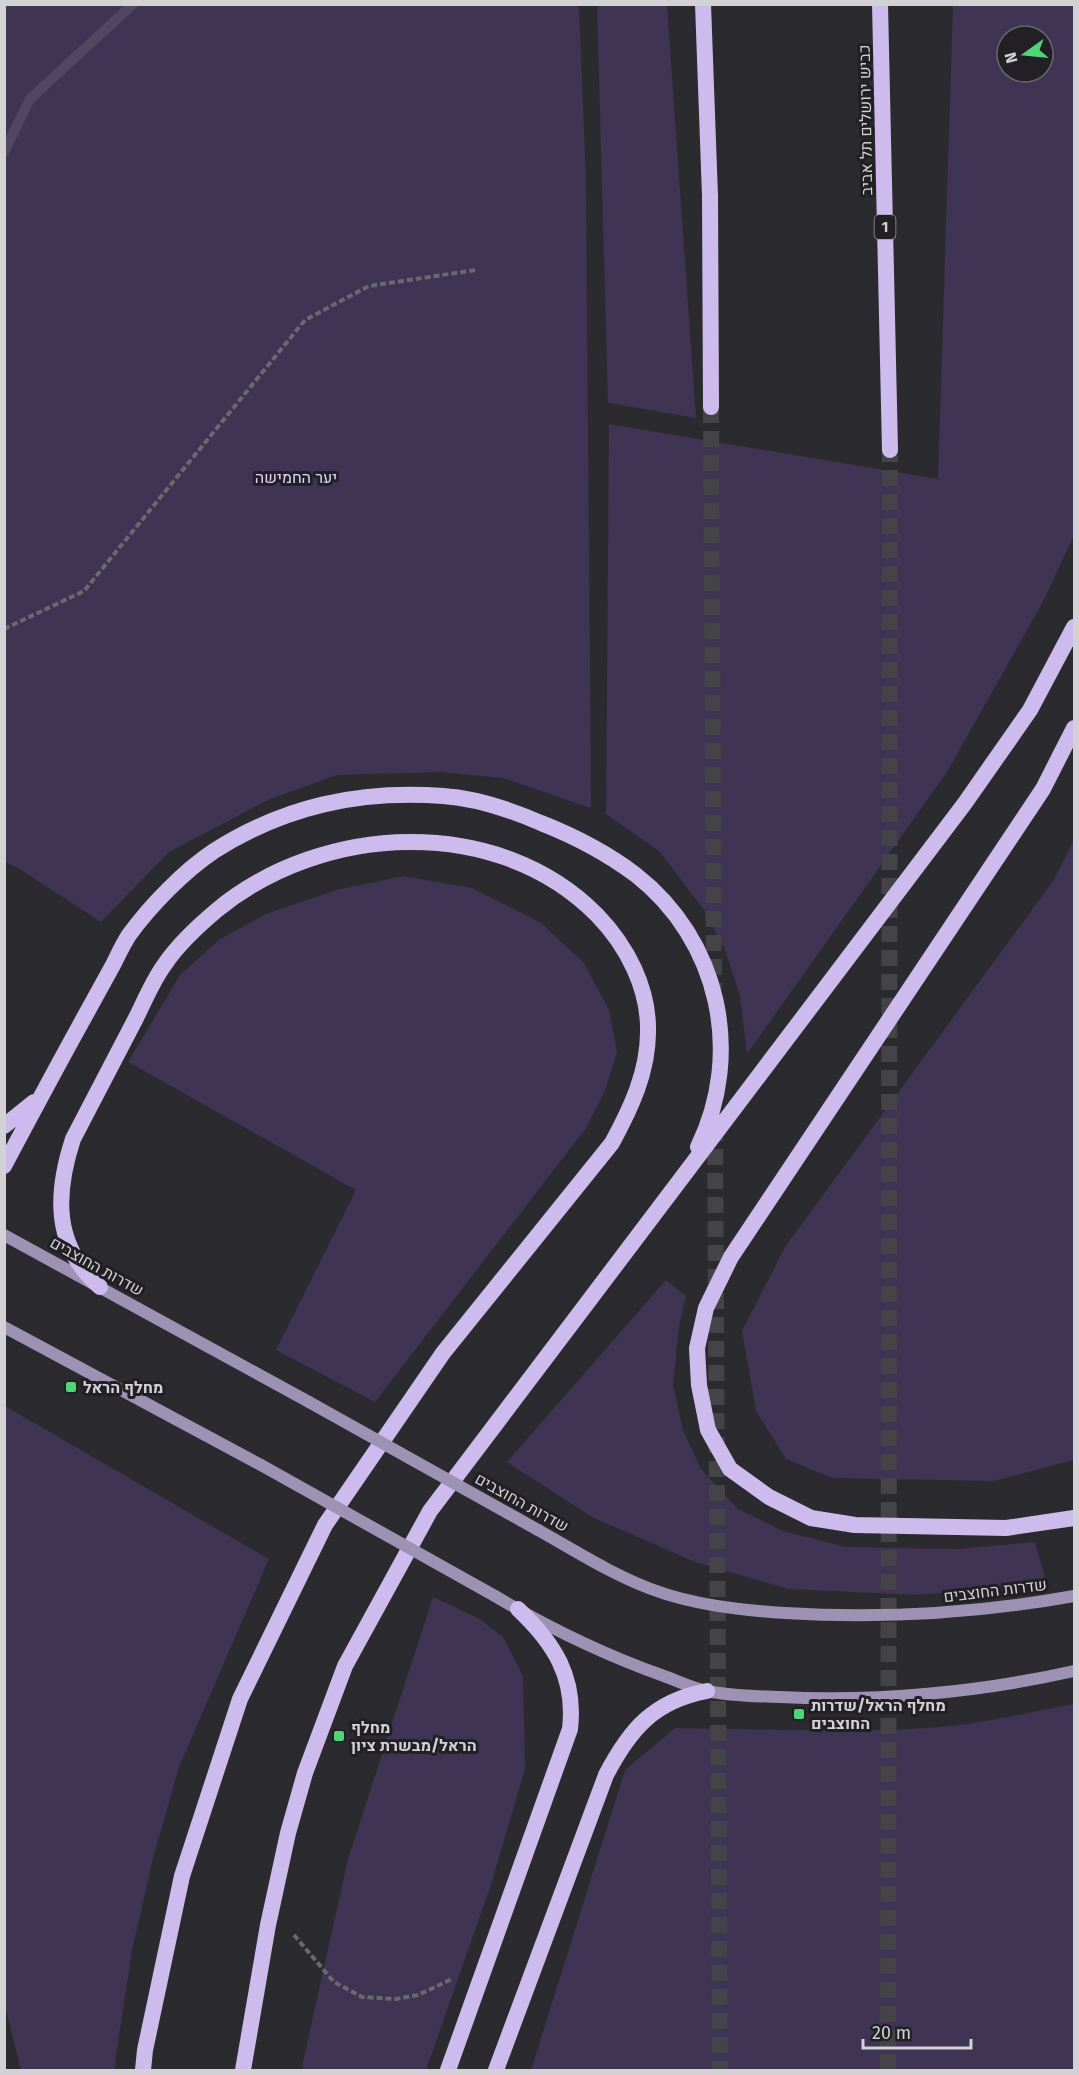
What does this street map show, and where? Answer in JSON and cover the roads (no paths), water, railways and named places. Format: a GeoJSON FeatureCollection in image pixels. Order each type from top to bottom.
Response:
{"type":"FeatureCollection","features":[{"type":"Feature","properties":{"kind":"highway"},"geometry":{"type":"LineString","coordinates":[[703,4],[710,196],[711,407]]}},
{"type":"Feature","properties":{"kind":"highway","name":"כביש ירושלים תל אביב"},"geometry":{"type":"LineString","coordinates":[[880,4],[890,450]]}},
{"type":"Feature","properties":{"kind":"highway"},"geometry":{"type":"LineString","coordinates":[[243,2070],[268,1925],[288,1833],[305,1773],[345,1666],[430,1511],[965,804],[1030,710],[1074,627]]}},
{"type":"Feature","properties":{"kind":"highway"},"geometry":{"type":"LineString","coordinates":[[1074,728],[1042,789],[731,1257],[706,1308],[697,1348],[699,1385],[708,1430],[730,1468],[769,1497],[811,1518],[855,1525],[1006,1528],[1074,1518]]}},
{"type":"Feature","properties":{"kind":"highway"},"geometry":{"type":"LineString","coordinates":[[4,1166],[128,936],[166,891],[212,852],[265,823],[322,803],[382,795],[445,796],[509,809],[573,836],[635,875],[661,898],[683,924],[699,952],[711,982],[719,1013],[721,1045],[719,1078],[712,1111],[700,1144],[680,1180]]}},
{"type":"Feature","properties":{"kind":"highway"},"geometry":{"type":"LineString","coordinates":[[100,1287],[79,1266],[72,1253],[64,1226],[62,1194],[67,1159],[73,1139],[164,964],[189,935],[219,908],[288,866],[327,853],[369,844],[413,842],[458,845],[504,856],[548,877],[584,902],[612,930],[632,962],[644,996],[648,1032],[644,1068],[632,1106],[612,1143],[443,1353],[325,1525],[240,1700],[185,1864],[145,2050],[143,2070]]}},
{"type":"Feature","properties":{"kind":"highway"},"geometry":{"type":"LineString","coordinates":[[4,1126],[21,1114],[43,1093]]}},
{"type":"Feature","properties":{"kind":"highway"},"geometry":{"type":"LineString","coordinates":[[448,2070],[566,1743],[571,1715],[568,1686],[559,1659],[544,1634],[518,1609]]}},
{"type":"Feature","properties":{"kind":"highway"},"geometry":{"type":"LineString","coordinates":[[496,2070],[606,1775],[617,1754],[637,1726],[657,1710],[687,1695],[707,1691]]}},
{"type":"Feature","properties":{"kind":"main road","name":"שדרות החוצבים"},"geometry":{"type":"LineString","coordinates":[[4,1235],[609,1569],[650,1589],[691,1601],[753,1610],[872,1616],[943,1613],[1027,1605],[1074,1596]]}},
{"type":"Feature","properties":{"kind":"main road"},"geometry":{"type":"LineString","coordinates":[[4,1327],[261,1465],[518,1609],[617,1659],[707,1691],[814,1699],[880,1696],[1040,1679],[1074,1671]]}},
{"type":"Feature","properties":{"kind":"waterway"},"geometry":{"type":"LineString","coordinates":[[4,152],[30,99],[133,4]]}},
{"type":"Feature","properties":{"kind":"tunnel"},"geometry":{"type":"LineString","coordinates":[[711,407],[714,991]]}},
{"type":"Feature","properties":{"kind":"tunnel"},"geometry":{"type":"LineString","coordinates":[[888,2070],[890,450]]}},
{"type":"Feature","properties":{"kind":"tunnel"},"geometry":{"type":"LineString","coordinates":[[715,1125],[720,2070]]}},
{"type":"Feature","properties":{"kind":"place","name":"מחלף הראל"},"geometry":{"type":"Point","coordinates":[71,1387]}},
{"type":"Feature","properties":{"kind":"place","name":"מחלף הראל/שדרות החוצבים"},"geometry":{"type":"Point","coordinates":[799,1714]}},
{"type":"Feature","properties":{"kind":"place","name":"מחלף הראל/מבשרת ציון"},"geometry":{"type":"Point","coordinates":[339,1736]}},
{"type":"Feature","properties":{"kind":"park label","name":"יער החמישה"},"geometry":{"type":"Point","coordinates":[296,477]}}]}
